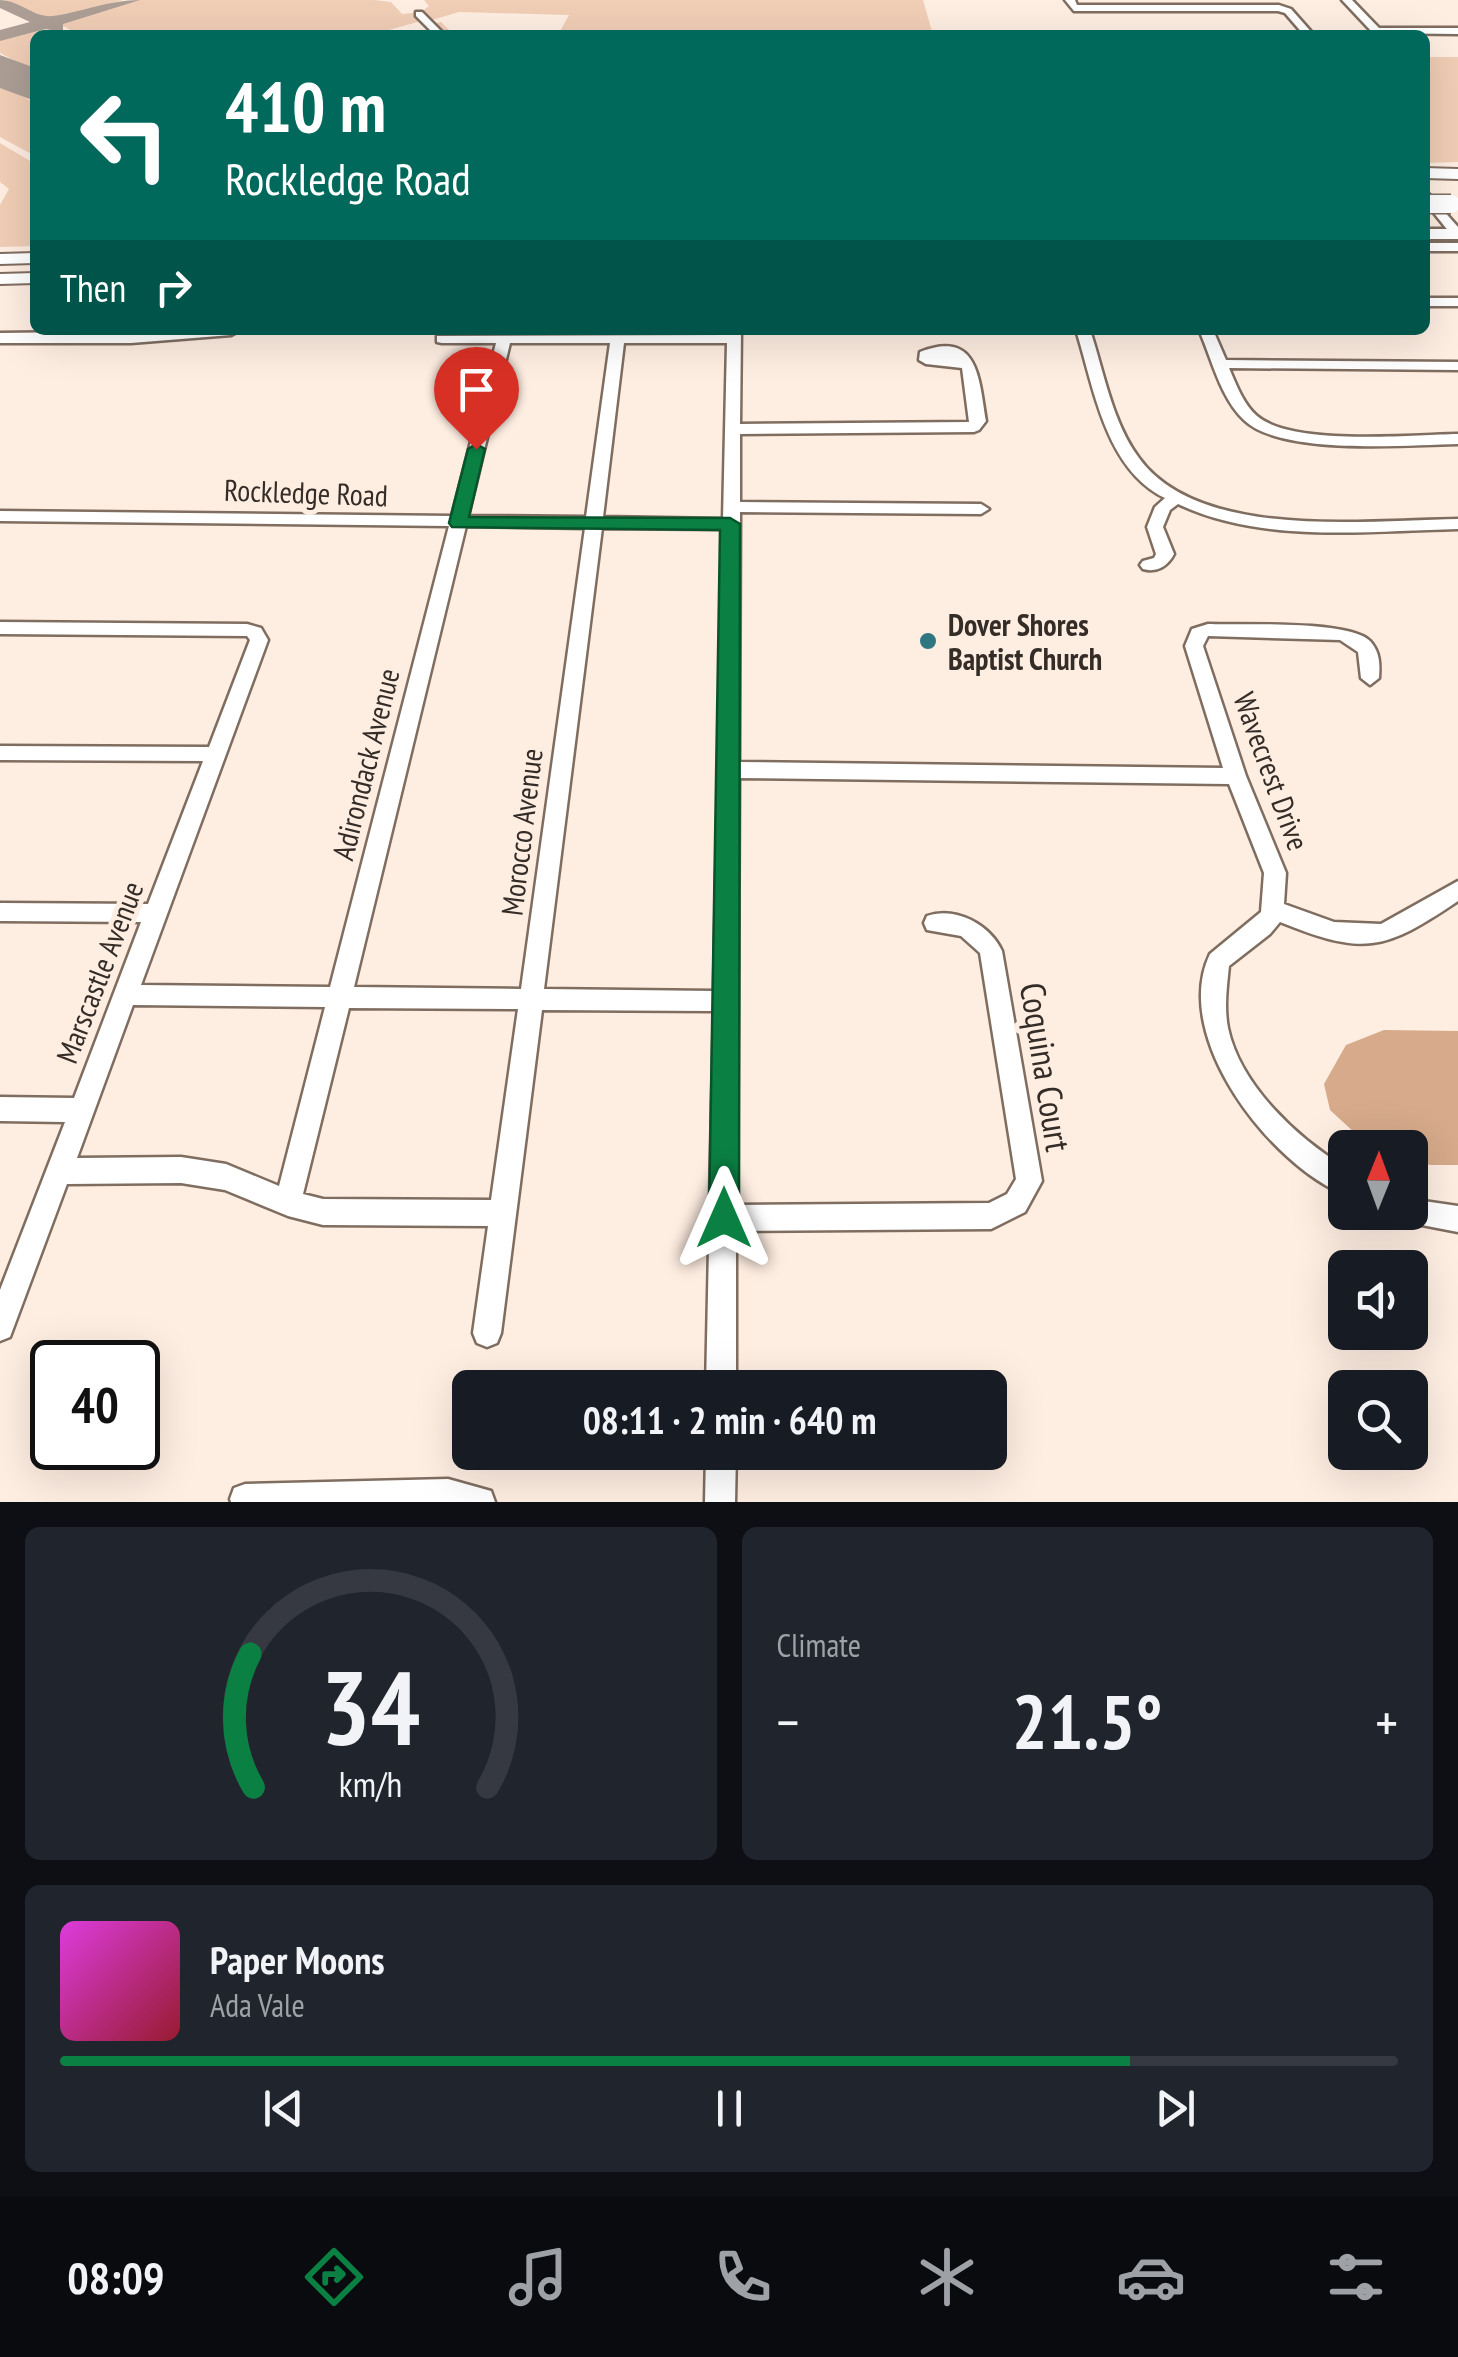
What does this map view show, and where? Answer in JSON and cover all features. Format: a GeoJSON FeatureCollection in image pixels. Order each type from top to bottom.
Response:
{"type":"FeatureCollection","features":[{"type":"Feature","properties":{"kind":"highway"},"geometry":{"type":"LineString","coordinates":[[1430,183],[1458,176]]}},
{"type":"Feature","properties":{"kind":"highway"},"geometry":{"type":"LineString","coordinates":[[1430,185],[1456,199]]}},
{"type":"Feature","properties":{"kind":"highway"},"geometry":{"type":"LineString","coordinates":[[1430,203],[1456,199]]}},
{"type":"Feature","properties":{"kind":"highway"},"geometry":{"type":"LineString","coordinates":[[0,259],[30,258]]}},
{"type":"Feature","properties":{"kind":"highway"},"geometry":{"type":"LineString","coordinates":[[0,278],[30,278]]}},
{"type":"Feature","properties":{"kind":"main road"},"geometry":{"type":"LineString","coordinates":[[1430,233],[1458,234]]}},
{"type":"Feature","properties":{"kind":"main road"},"geometry":{"type":"LineString","coordinates":[[5,336],[179,335]]}},
{"type":"Feature","properties":{"kind":"street"},"geometry":{"type":"LineString","coordinates":[[1070,0],[1074,8],[1288,11],[1305,30]]}},
{"type":"Feature","properties":{"kind":"street"},"geometry":{"type":"LineString","coordinates":[[1348,0],[1375,30]]}},
{"type":"Feature","properties":{"kind":"street"},"geometry":{"type":"LineString","coordinates":[[419,14],[435,30]]}},
{"type":"Feature","properties":{"kind":"street"},"geometry":{"type":"LineString","coordinates":[[1430,31],[1458,31]]}},
{"type":"Feature","properties":{"kind":"street"},"geometry":{"type":"LineString","coordinates":[[1430,187],[1458,234]]}},
{"type":"Feature","properties":{"kind":"street"},"geometry":{"type":"LineString","coordinates":[[1430,247],[1458,248]]}},
{"type":"Feature","properties":{"kind":"street"},"geometry":{"type":"LineString","coordinates":[[1430,302],[1458,302]]}},
{"type":"Feature","properties":{"kind":"street"},"geometry":{"type":"LineString","coordinates":[[442,339],[734,335],[722,1370]]}},
{"type":"Feature","properties":{"kind":"street"},"geometry":{"type":"LineString","coordinates":[[1085,335],[1134,463],[1174,499],[1208,510],[1287,524],[1458,524]]}},
{"type":"Feature","properties":{"kind":"street"},"geometry":{"type":"LineString","coordinates":[[1208,335],[1253,422],[1280,435],[1458,439]]}},
{"type":"Feature","properties":{"kind":"street","name":"Adirondack Avenue"},"geometry":{"type":"LineString","coordinates":[[288,1204],[504,339]]}},
{"type":"Feature","properties":{"kind":"street","name":"Morocco Avenue"},"geometry":{"type":"LineString","coordinates":[[487,1333],[618,339]]}},
{"type":"Feature","properties":{"kind":"street"},"geometry":{"type":"LineString","coordinates":[[732,429],[974,427],[978,421],[968,364]]}},
{"type":"Feature","properties":{"kind":"street"},"geometry":{"type":"LineString","coordinates":[[1222,364],[1458,366]]}},
{"type":"Feature","properties":{"kind":"street"},"geometry":{"type":"LineString","coordinates":[[1149,565],[1162,562],[1164,554],[1155,526],[1163,507],[1174,499]]}},
{"type":"Feature","properties":{"kind":"street","name":"Rockledge Road"},"geometry":{"type":"LineString","coordinates":[[0,516],[594,523],[981,509]]}},
{"type":"Feature","properties":{"kind":"street","name":"Marscastle Avenue"},"geometry":{"type":"LineString","coordinates":[[0,628],[247,630],[255,632],[259,640],[0,1327]]}},
{"type":"Feature","properties":{"kind":"street","name":"Wavecrest Drive"},"geometry":{"type":"LineString","coordinates":[[1273,909],[1275,873],[1236,776],[1194,646],[1198,633],[1208,630],[1342,634],[1363,642],[1372,655],[1370,678]]}},
{"type":"Feature","properties":{"kind":"street"},"geometry":{"type":"LineString","coordinates":[[0,753],[216,754]]}},
{"type":"Feature","properties":{"kind":"street"},"geometry":{"type":"LineString","coordinates":[[727,770],[1236,776]]}},
{"type":"Feature","properties":{"kind":"street"},"geometry":{"type":"LineString","coordinates":[[1328,1173],[1266,1116],[1236,1076],[1217,1032],[1214,991],[1218,961],[1262,928],[1273,909],[1333,933],[1374,934],[1396,930],[1458,890]]}},
{"type":"Feature","properties":{"kind":"street"},"geometry":{"type":"LineString","coordinates":[[0,912],[156,913]]}},
{"type":"Feature","properties":{"kind":"street","name":"Coquina Court"},"geometry":{"type":"LineString","coordinates":[[724,1218],[990,1216],[1016,1204],[1030,1181],[991,951],[981,933],[964,926],[935,923]]}},
{"type":"Feature","properties":{"kind":"street"},"geometry":{"type":"LineString","coordinates":[[126,995],[724,1000]]}},
{"type":"Feature","properties":{"kind":"street"},"geometry":{"type":"LineString","coordinates":[[0,1109],[82,1110]]}},
{"type":"Feature","properties":{"kind":"street"},"geometry":{"type":"LineString","coordinates":[[59,1171],[180,1170],[226,1177],[288,1204],[322,1212],[503,1214]]}},
{"type":"Feature","properties":{"kind":"street"},"geometry":{"type":"LineString","coordinates":[[1428,1215],[1458,1219]]}},
{"type":"Feature","properties":{"kind":"street"},"geometry":{"type":"LineString","coordinates":[[720,1470],[720,1502]]}},
{"type":"Feature","properties":{"kind":"street"},"geometry":{"type":"LineString","coordinates":[[244,1499],[448,1494],[480,1502]]}},
{"type":"Feature","properties":{"kind":"shaded area"},"geometry":{"type":"Polygon","coordinates":[[[4,0],[123,0],[51,19],[4,0]]]}},
{"type":"Feature","properties":{"kind":"shaded area"},"geometry":{"type":"Polygon","coordinates":[[[138,0],[374,0],[391,2],[402,14],[413,13],[421,21],[389,30],[70,30],[60,24],[138,0]]]}},
{"type":"Feature","properties":{"kind":"shaded area"},"geometry":{"type":"Polygon","coordinates":[[[424,0],[923,0],[932,30],[561,30],[569,15],[459,12],[432,20],[421,12],[429,6],[424,0]]]}},
{"type":"Feature","properties":{"kind":"shaded area"},"geometry":{"type":"Polygon","coordinates":[[[441,22],[449,30],[434,26],[441,22]]]}},
{"type":"Feature","properties":{"kind":"shaded area"},"geometry":{"type":"Polygon","coordinates":[[[30,31],[30,68],[0,53],[0,38],[30,31]]]}},
{"type":"Feature","properties":{"kind":"shaded area"},"geometry":{"type":"Polygon","coordinates":[[[1430,57],[1458,57],[1458,162],[1430,163],[1430,57]]]}},
{"type":"Feature","properties":{"kind":"shaded area"},"geometry":{"type":"Polygon","coordinates":[[[0,85],[30,100],[30,153],[0,137],[0,85]]]}},
{"type":"Feature","properties":{"kind":"shaded area"},"geometry":{"type":"Polygon","coordinates":[[[0,143],[30,161],[30,246],[0,247],[0,205],[9,189],[0,182],[0,143]]]}},
{"type":"Feature","properties":{"kind":"shaded area"},"geometry":{"type":"Polygon","coordinates":[[[1384,1030],[1458,1031],[1458,1165],[1428,1164],[1428,1130],[1352,1130],[1330,1110],[1324,1084],[1346,1045],[1384,1030]]]}},
{"type":"Feature","properties":{"kind":"taxiway"},"geometry":{"type":"LineString","coordinates":[[47,23],[131,0]]}},
{"type":"Feature","properties":{"kind":"taxiway"},"geometry":{"type":"LineString","coordinates":[[0,2],[47,23]]}},
{"type":"Feature","properties":{"kind":"taxiway"},"geometry":{"type":"LineString","coordinates":[[0,36],[47,23]]}},
{"type":"Feature","properties":{"kind":"taxiway"},"geometry":{"type":"LineString","coordinates":[[47,23],[57,28]]}},
{"type":"Feature","properties":{"kind":"runway"},"geometry":{"type":"LineString","coordinates":[[0,69],[30,84]]}},
{"type":"Feature","properties":{"kind":"place","name":"Dover Shores Baptist Church"},"geometry":{"type":"Point","coordinates":[928,641]}},
{"type":"Feature","properties":{"kind":"route"},"geometry":{"type":"LineString","coordinates":[[476,449],[458,523],[730,524],[724,1218]]}}]}
